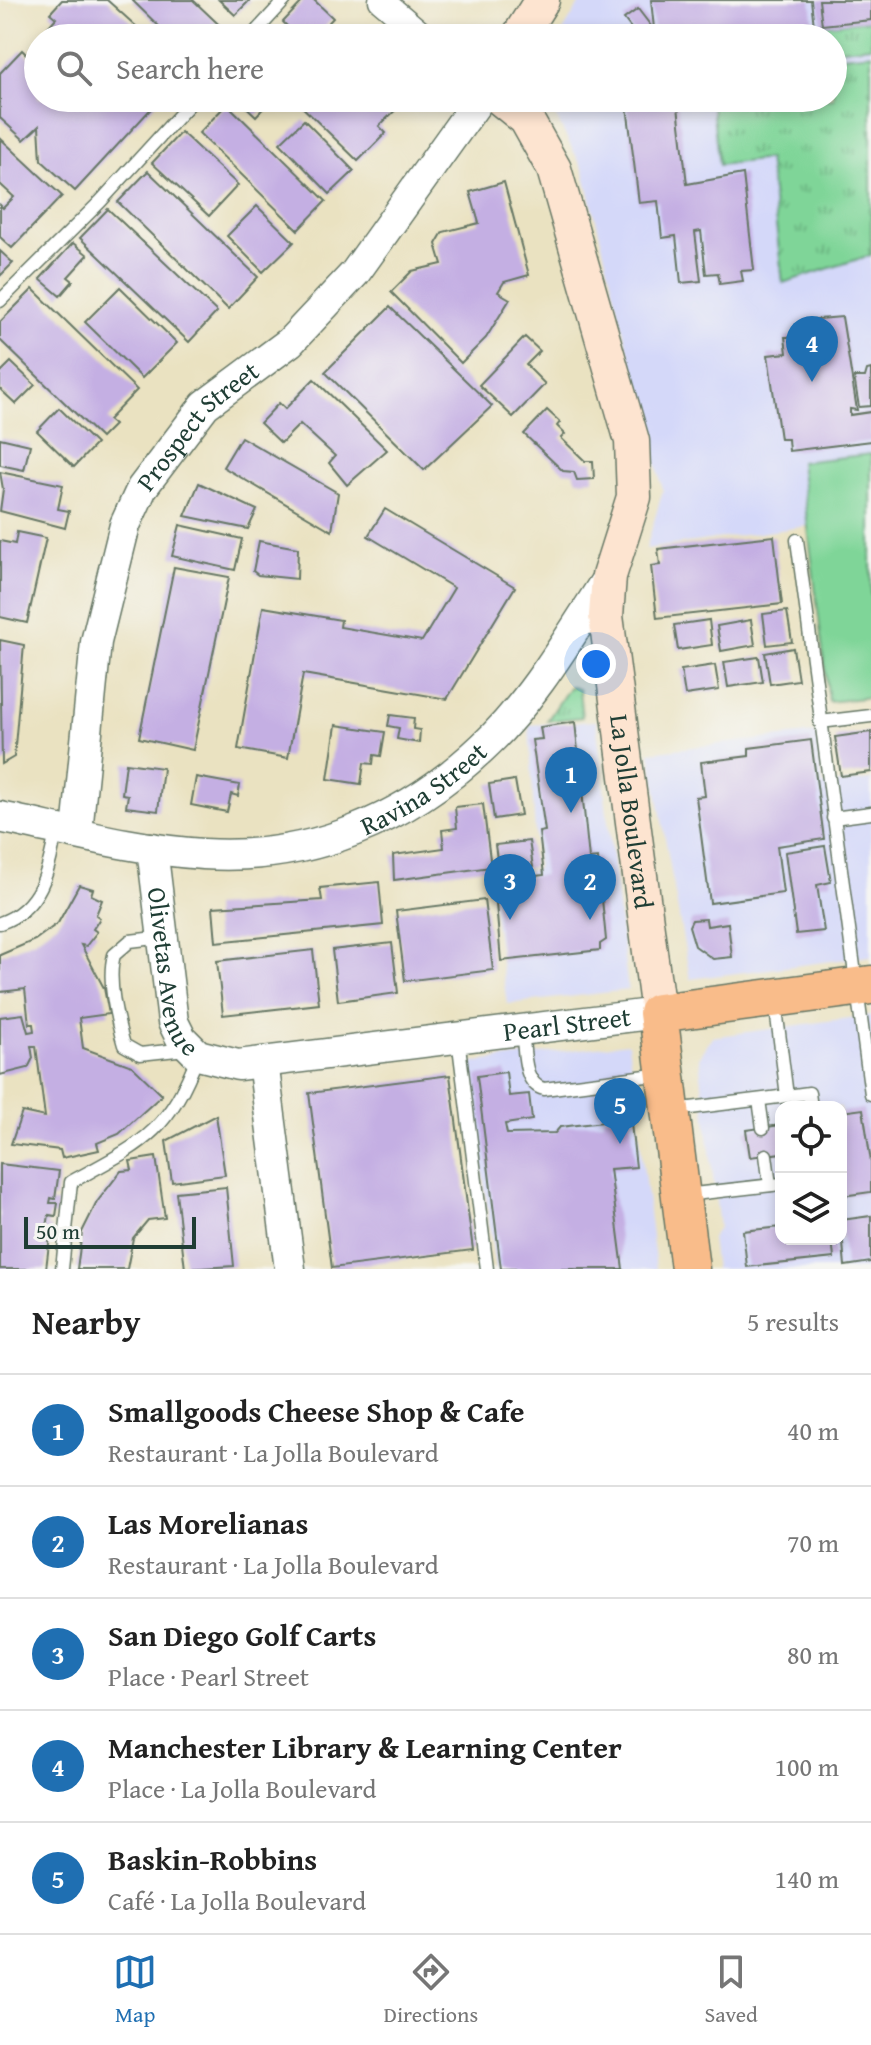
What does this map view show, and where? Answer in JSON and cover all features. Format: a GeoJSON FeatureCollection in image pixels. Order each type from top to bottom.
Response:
{"type":"FeatureCollection","features":[{"type":"Feature","properties":{"kind":"main road"},"geometry":{"type":"LineString","coordinates":[[527,24],[542,0]]}},
{"type":"Feature","properties":{"kind":"main road","name":"La Jolla Boulevard"},"geometry":{"type":"LineString","coordinates":[[517,112],[526,119],[554,169],[632,441],[634,497],[609,576],[606,616],[690,1269]]}},
{"type":"Feature","properties":{"kind":"main road","name":"Pearl Street"},"geometry":{"type":"LineString","coordinates":[[658,1013],[863,986]]}},
{"type":"Feature","properties":{"kind":"street"},"geometry":{"type":"LineString","coordinates":[[381,0],[409,24]]}},
{"type":"Feature","properties":{"kind":"street","name":"Prospect Street"},"geometry":{"type":"LineString","coordinates":[[67,830],[96,642],[125,525],[142,488],[205,405],[290,342],[355,273],[470,112]]}},
{"type":"Feature","properties":{"kind":"street","name":"Ravina Street"},"geometry":{"type":"LineString","coordinates":[[0,817],[152,848],[233,855],[308,848],[371,825],[413,800],[484,746],[544,671],[609,576]]}},
{"type":"Feature","properties":{"kind":"street","name":"Olivetas Avenue"},"geometry":{"type":"LineString","coordinates":[[152,848],[173,1022],[194,1052],[238,1065],[263,1062]]}},
{"type":"Feature","properties":{"kind":"street","name":"Pearl Street"},"geometry":{"type":"LineString","coordinates":[[263,1062],[658,1013]]}},
{"type":"Feature","properties":{"kind":"street"},"geometry":{"type":"LineString","coordinates":[[263,1062],[290,1269]]}},
{"type":"Feature","properties":{"kind":"lane"},"geometry":{"type":"LineString","coordinates":[[263,24],[285,0]]}},
{"type":"Feature","properties":{"kind":"lane"},"geometry":{"type":"LineString","coordinates":[[0,301],[100,202],[182,112]]}},
{"type":"Feature","properties":{"kind":"lane"},"geometry":{"type":"LineString","coordinates":[[797,540],[833,818],[863,986],[871,1094]]}},
{"type":"Feature","properties":{"kind":"lane"},"geometry":{"type":"LineString","coordinates":[[820,722],[871,716]]}},
{"type":"Feature","properties":{"kind":"lane"},"geometry":{"type":"LineString","coordinates":[[833,818],[871,813]]}},
{"type":"Feature","properties":{"kind":"lane"},"geometry":{"type":"LineString","coordinates":[[0,923],[21,913],[38,893],[67,830]]}},
{"type":"Feature","properties":{"kind":"lane"},"geometry":{"type":"LineString","coordinates":[[62,1269],[71,1182],[135,1146],[162,1125],[178,1101],[194,1052],[140,1054],[124,1045],[121,1034],[112,969],[114,955],[130,941],[163,937]]}},
{"type":"Feature","properties":{"kind":"lane"},"geometry":{"type":"LineString","coordinates":[[775,998],[787,1096]]}},
{"type":"Feature","properties":{"kind":"lane"},"geometry":{"type":"LineString","coordinates":[[522,1030],[529,1081],[535,1087],[544,1089],[666,1073]]}},
{"type":"Feature","properties":{"kind":"lane"},"geometry":{"type":"LineString","coordinates":[[458,1038],[487,1269]]}},
{"type":"Feature","properties":{"kind":"lane"},"geometry":{"type":"LineString","coordinates":[[671,1111],[809,1093],[810,1101]]}},
{"type":"Feature","properties":{"kind":"lane"},"geometry":{"type":"LineString","coordinates":[[759,1100],[763,1128]]}},
{"type":"Feature","properties":{"kind":"lane"},"geometry":{"type":"LineString","coordinates":[[766,1155],[775,1182]]}},
{"type":"Feature","properties":{"kind":"lane"},"geometry":{"type":"LineString","coordinates":[[681,1195],[775,1185]]}},
{"type":"Feature","properties":{"kind":"shaded area"},"geometry":{"type":"Polygon","coordinates":[[[582,0],[871,0],[871,697],[829,702],[808,526],[646,549],[663,490],[584,171],[553,112],[847,112],[847,24],[567,24],[582,0]]]}},
{"type":"Feature","properties":{"kind":"shaded area"},"geometry":{"type":"Polygon","coordinates":[[[596,721],[628,990],[507,1004],[489,878],[537,869],[529,725],[596,721]]]}},
{"type":"Feature","properties":{"kind":"shaded area"},"geometry":{"type":"Polygon","coordinates":[[[817,733],[823,785],[871,780],[871,956],[690,979],[650,752],[817,733]]]}},
{"type":"Feature","properties":{"kind":"shaded area"},"geometry":{"type":"Polygon","coordinates":[[[871,1015],[871,1269],[715,1269],[711,1238],[719,1227],[699,1058],[712,1037],[871,1015]]]}},
{"type":"Feature","properties":{"kind":"shaded area"},"geometry":{"type":"Polygon","coordinates":[[[628,1043],[656,1269],[495,1269],[469,1063],[628,1043]]]}},
{"type":"Feature","properties":{"kind":"green space"},"geometry":{"type":"Polygon","coordinates":[[[871,20],[871,46],[847,49],[847,24],[833,24],[871,20]]]}},
{"type":"Feature","properties":{"kind":"green space"},"geometry":{"type":"Polygon","coordinates":[[[871,53],[871,255],[783,283],[768,159],[719,165],[713,112],[847,112],[847,56],[871,53]]]}},
{"type":"Feature","properties":{"kind":"green space"},"geometry":{"type":"Polygon","coordinates":[[[871,454],[871,697],[829,702],[800,462],[871,454]]]}},
{"type":"Feature","properties":{"kind":"green space"},"geometry":{"type":"Polygon","coordinates":[[[570,686],[579,690],[582,717],[547,721],[570,686]]]}},
{"type":"Feature","properties":{"kind":"building"},"geometry":{"type":"Polygon","coordinates":[[[62,0],[107,0],[134,24],[51,24],[56,18],[50,13],[62,0]]]}},
{"type":"Feature","properties":{"kind":"building"},"geometry":{"type":"Polygon","coordinates":[[[132,0],[193,0],[218,24],[157,24],[132,0]]]}},
{"type":"Feature","properties":{"kind":"building"},"geometry":{"type":"Polygon","coordinates":[[[219,0],[250,0],[235,15],[219,0]]]}},
{"type":"Feature","properties":{"kind":"building"},"geometry":{"type":"Polygon","coordinates":[[[304,0],[314,0],[333,18],[327,24],[283,22],[304,0]]]}},
{"type":"Feature","properties":{"kind":"building"},"geometry":{"type":"Polygon","coordinates":[[[651,0],[811,0],[814,24],[654,24],[651,0]]]}},
{"type":"Feature","properties":{"kind":"building"},"geometry":{"type":"Polygon","coordinates":[[[819,0],[871,0],[871,20],[822,24],[819,0]]]}},
{"type":"Feature","properties":{"kind":"building"},"geometry":{"type":"Polygon","coordinates":[[[638,9],[649,24],[628,24],[624,19],[638,9]]]}},
{"type":"Feature","properties":{"kind":"building"},"geometry":{"type":"Polygon","coordinates":[[[22,50],[24,52],[24,112],[148,112],[75,191],[41,160],[39,126],[24,140],[0,118],[0,73],[22,50]]]}},
{"type":"Feature","properties":{"kind":"building"},"geometry":{"type":"Polygon","coordinates":[[[219,112],[235,112],[326,201],[298,230],[199,133],[219,112]]]}},
{"type":"Feature","properties":{"kind":"building"},"geometry":{"type":"Polygon","coordinates":[[[307,112],[394,112],[379,126],[386,133],[358,161],[307,112]]]}},
{"type":"Feature","properties":{"kind":"building"},"geometry":{"type":"Polygon","coordinates":[[[628,112],[679,112],[687,184],[743,174],[754,270],[741,271],[743,281],[720,284],[718,273],[706,274],[701,231],[695,232],[701,281],[681,283],[676,236],[662,238],[658,201],[639,203],[628,112]]]}},
{"type":"Feature","properties":{"kind":"building"},"geometry":{"type":"Polygon","coordinates":[[[304,120],[354,171],[330,194],[280,143],[304,120]]]}},
{"type":"Feature","properties":{"kind":"building"},"geometry":{"type":"Polygon","coordinates":[[[181,132],[238,185],[209,216],[152,163],[181,132]]]}},
{"type":"Feature","properties":{"kind":"building"},"geometry":{"type":"Polygon","coordinates":[[[0,138],[62,196],[12,248],[0,237],[0,205],[3,208],[14,197],[0,184],[0,138]]]}},
{"type":"Feature","properties":{"kind":"building"},"geometry":{"type":"Polygon","coordinates":[[[148,171],[258,277],[228,309],[118,202],[148,171]]]}},
{"type":"Feature","properties":{"kind":"building"},"geometry":{"type":"Polygon","coordinates":[[[504,182],[529,275],[504,282],[498,292],[510,299],[486,338],[461,363],[391,292],[412,271],[442,264],[436,244],[443,232],[479,223],[470,192],[504,182]]]}},
{"type":"Feature","properties":{"kind":"building"},"geometry":{"type":"Polygon","coordinates":[[[257,206],[294,242],[263,272],[227,236],[257,206]]]}},
{"type":"Feature","properties":{"kind":"building"},"geometry":{"type":"Polygon","coordinates":[[[108,209],[217,312],[189,342],[80,238],[108,209]]]}},
{"type":"Feature","properties":{"kind":"building"},"geometry":{"type":"Polygon","coordinates":[[[73,243],[88,255],[68,277],[73,281],[60,296],[40,279],[73,243]]]}},
{"type":"Feature","properties":{"kind":"building"},"geometry":{"type":"Polygon","coordinates":[[[0,251],[13,263],[0,276],[0,251]]]}},
{"type":"Feature","properties":{"kind":"building"},"geometry":{"type":"Polygon","coordinates":[[[120,287],[177,343],[142,378],[85,322],[120,287]]]}},
{"type":"Feature","properties":{"kind":"building"},"geometry":{"type":"Polygon","coordinates":[[[33,289],[137,390],[108,420],[114,425],[101,438],[0,340],[0,322],[33,289]]]}},
{"type":"Feature","properties":{"kind":"building"},"geometry":{"type":"Polygon","coordinates":[[[390,307],[492,406],[424,470],[325,372],[390,307]]]}},
{"type":"Feature","properties":{"kind":"building"},"geometry":{"type":"Polygon","coordinates":[[[842,317],[857,410],[850,409],[850,415],[871,412],[871,441],[789,451],[788,439],[780,439],[768,355],[787,353],[785,337],[808,337],[807,320],[842,317]]]}},
{"type":"Feature","properties":{"kind":"building"},"geometry":{"type":"Polygon","coordinates":[[[525,337],[540,351],[526,365],[545,384],[513,417],[479,385],[525,337]]]}},
{"type":"Feature","properties":{"kind":"building"},"geometry":{"type":"Polygon","coordinates":[[[11,362],[35,385],[16,404],[0,389],[0,373],[11,362]]]}},
{"type":"Feature","properties":{"kind":"building"},"geometry":{"type":"Polygon","coordinates":[[[871,369],[871,406],[859,407],[854,377],[865,377],[867,370],[871,369]]]}},
{"type":"Feature","properties":{"kind":"building"},"geometry":{"type":"Polygon","coordinates":[[[314,379],[387,450],[347,485],[329,463],[335,456],[300,424],[281,443],[260,423],[279,403],[285,409],[314,379]]]}},
{"type":"Feature","properties":{"kind":"building"},"geometry":{"type":"Polygon","coordinates":[[[59,408],[96,444],[74,467],[37,431],[59,408]]]}},
{"type":"Feature","properties":{"kind":"building"},"geometry":{"type":"Polygon","coordinates":[[[547,410],[560,422],[557,426],[565,434],[561,438],[585,461],[593,461],[594,479],[577,480],[574,472],[563,471],[524,434],[547,410]]]}},
{"type":"Feature","properties":{"kind":"building"},"geometry":{"type":"Polygon","coordinates":[[[241,437],[338,493],[332,531],[223,467],[241,437]]]}},
{"type":"Feature","properties":{"kind":"building"},"geometry":{"type":"Polygon","coordinates":[[[0,438],[30,445],[24,470],[0,465],[0,438]]]}},
{"type":"Feature","properties":{"kind":"building"},"geometry":{"type":"Polygon","coordinates":[[[0,472],[63,485],[58,509],[69,511],[65,528],[0,511],[3,489],[0,472]]]}},
{"type":"Feature","properties":{"kind":"building"},"geometry":{"type":"Polygon","coordinates":[[[199,483],[257,510],[248,529],[185,516],[199,483]]]}},
{"type":"Feature","properties":{"kind":"building"},"geometry":{"type":"Polygon","coordinates":[[[385,509],[515,587],[447,699],[303,674],[288,758],[238,749],[263,607],[341,620],[340,627],[422,641],[454,588],[368,536],[385,509]]]}},
{"type":"Feature","properties":{"kind":"building"},"geometry":{"type":"Polygon","coordinates":[[[180,525],[242,539],[235,570],[172,556],[180,525]]]}},
{"type":"Feature","properties":{"kind":"building"},"geometry":{"type":"Polygon","coordinates":[[[17,532],[46,538],[27,623],[0,617],[0,541],[15,544],[17,532]]]}},
{"type":"Feature","properties":{"kind":"building"},"geometry":{"type":"Polygon","coordinates":[[[774,536],[782,604],[657,618],[651,566],[660,565],[658,549],[774,536]]]}},
{"type":"Feature","properties":{"kind":"building"},"geometry":{"type":"Polygon","coordinates":[[[259,541],[298,548],[297,579],[258,575],[253,571],[259,541]]]}},
{"type":"Feature","properties":{"kind":"building"},"geometry":{"type":"Polygon","coordinates":[[[174,567],[229,577],[193,750],[139,738],[174,567]]]}},
{"type":"Feature","properties":{"kind":"building"},"geometry":{"type":"Polygon","coordinates":[[[787,611],[792,642],[767,645],[763,614],[787,611]]]}},
{"type":"Feature","properties":{"kind":"building"},"geometry":{"type":"Polygon","coordinates":[[[709,620],[712,645],[678,650],[674,625],[709,620]]]}},
{"type":"Feature","properties":{"kind":"building"},"geometry":{"type":"Polygon","coordinates":[[[751,620],[755,645],[721,651],[717,626],[751,620]]]}},
{"type":"Feature","properties":{"kind":"building"},"geometry":{"type":"Polygon","coordinates":[[[0,640],[24,645],[14,757],[2,764],[0,640]]]}},
{"type":"Feature","properties":{"kind":"building"},"geometry":{"type":"Polygon","coordinates":[[[793,648],[798,680],[770,684],[765,653],[793,648]]]}},
{"type":"Feature","properties":{"kind":"building"},"geometry":{"type":"Polygon","coordinates":[[[759,657],[763,682],[728,687],[724,662],[759,657]]]}},
{"type":"Feature","properties":{"kind":"building"},"geometry":{"type":"Polygon","coordinates":[[[715,665],[719,690],[685,695],[681,670],[715,665]]]}},
{"type":"Feature","properties":{"kind":"building"},"geometry":{"type":"Polygon","coordinates":[[[390,715],[414,718],[413,729],[420,730],[419,743],[397,739],[399,728],[388,726],[390,715]]]}},
{"type":"Feature","properties":{"kind":"building"},"geometry":{"type":"Polygon","coordinates":[[[575,722],[589,859],[598,858],[606,940],[600,944],[600,950],[501,961],[494,881],[544,875],[539,832],[545,831],[532,740],[542,739],[540,727],[575,722]]]}},
{"type":"Feature","properties":{"kind":"building"},"geometry":{"type":"Polygon","coordinates":[[[336,725],[385,732],[381,756],[374,755],[373,764],[364,763],[361,784],[328,779],[336,725]]]}},
{"type":"Feature","properties":{"kind":"building"},"geometry":{"type":"Polygon","coordinates":[[[871,732],[871,772],[841,776],[835,737],[871,732]]]}},
{"type":"Feature","properties":{"kind":"building"},"geometry":{"type":"Polygon","coordinates":[[[811,740],[824,839],[777,846],[783,893],[710,903],[696,797],[705,796],[701,762],[749,756],[749,748],[811,740]]]}},
{"type":"Feature","properties":{"kind":"building"},"geometry":{"type":"Polygon","coordinates":[[[126,763],[163,768],[158,811],[126,807],[128,795],[122,794],[126,763]]]}},
{"type":"Feature","properties":{"kind":"building"},"geometry":{"type":"Polygon","coordinates":[[[196,777],[240,785],[238,796],[231,794],[227,812],[191,805],[196,777]]]}},
{"type":"Feature","properties":{"kind":"building"},"geometry":{"type":"Polygon","coordinates":[[[515,780],[521,815],[494,819],[489,784],[515,780]]]}},
{"type":"Feature","properties":{"kind":"building"},"geometry":{"type":"Polygon","coordinates":[[[483,804],[491,867],[394,880],[393,855],[444,848],[442,830],[457,828],[455,807],[483,804]]]}},
{"type":"Feature","properties":{"kind":"building"},"geometry":{"type":"Polygon","coordinates":[[[529,841],[533,867],[499,873],[495,845],[529,841]]]}},
{"type":"Feature","properties":{"kind":"building"},"geometry":{"type":"Polygon","coordinates":[[[825,846],[831,882],[817,885],[824,931],[796,934],[785,852],[825,846]]]}},
{"type":"Feature","properties":{"kind":"building"},"geometry":{"type":"Polygon","coordinates":[[[379,882],[383,925],[216,942],[213,907],[322,900],[320,888],[379,882]]]}},
{"type":"Feature","properties":{"kind":"building"},"geometry":{"type":"Polygon","coordinates":[[[79,885],[93,889],[91,895],[102,900],[96,915],[100,918],[93,929],[97,932],[86,946],[81,945],[104,988],[109,1014],[79,1018],[83,1048],[132,1066],[162,1095],[119,1134],[97,1143],[99,1150],[62,1158],[60,1150],[11,1144],[22,1112],[45,1117],[36,1046],[31,1046],[33,1058],[28,1068],[0,1075],[0,1017],[23,1014],[28,1032],[34,1031],[33,1024],[29,1024],[25,989],[0,992],[0,955],[35,940],[58,923],[79,885]]]}},
{"type":"Feature","properties":{"kind":"building"},"geometry":{"type":"Polygon","coordinates":[[[484,900],[493,970],[405,981],[396,911],[484,900]]]}},
{"type":"Feature","properties":{"kind":"building"},"geometry":{"type":"Polygon","coordinates":[[[706,919],[707,926],[728,923],[732,957],[713,959],[695,946],[689,926],[692,920],[706,919]]]}},
{"type":"Feature","properties":{"kind":"building"},"geometry":{"type":"Polygon","coordinates":[[[392,943],[398,993],[338,1001],[332,950],[392,943]]]}},
{"type":"Feature","properties":{"kind":"building"},"geometry":{"type":"Polygon","coordinates":[[[313,950],[319,1004],[223,1015],[217,961],[313,950]]]}},
{"type":"Feature","properties":{"kind":"building"},"geometry":{"type":"Polygon","coordinates":[[[506,1072],[509,1096],[529,1094],[532,1120],[505,1124],[507,1134],[555,1133],[560,1127],[604,1122],[603,1118],[630,1115],[636,1167],[610,1169],[623,1269],[501,1269],[477,1076],[506,1072]]]}},
{"type":"Feature","properties":{"kind":"building"},"geometry":{"type":"Polygon","coordinates":[[[450,1075],[473,1250],[332,1268],[309,1093],[450,1075]]]}},
{"type":"Feature","properties":{"kind":"building"},"geometry":{"type":"Polygon","coordinates":[[[863,1109],[871,1162],[871,1192],[847,1195],[847,1111],[863,1109]]]}},
{"type":"Feature","properties":{"kind":"building"},"geometry":{"type":"Polygon","coordinates":[[[216,1115],[225,1175],[172,1182],[166,1141],[216,1115]]]}},
{"type":"Feature","properties":{"kind":"building"},"geometry":{"type":"Polygon","coordinates":[[[775,1126],[775,1154],[750,1157],[746,1130],[775,1126]]]}},
{"type":"Feature","properties":{"kind":"building"},"geometry":{"type":"Polygon","coordinates":[[[156,1157],[165,1218],[148,1220],[133,1238],[127,1269],[77,1269],[82,1232],[97,1202],[121,1171],[132,1170],[130,1161],[156,1157]]]}},
{"type":"Feature","properties":{"kind":"building"},"geometry":{"type":"Polygon","coordinates":[[[0,1164],[59,1171],[55,1199],[51,1198],[50,1203],[58,1203],[56,1216],[49,1215],[47,1227],[51,1227],[46,1269],[0,1269],[0,1164]]]}},
{"type":"Feature","properties":{"kind":"building"},"geometry":{"type":"Polygon","coordinates":[[[226,1187],[234,1266],[185,1269],[176,1192],[226,1187]]]}},
{"type":"Feature","properties":{"kind":"building"},"geometry":{"type":"Polygon","coordinates":[[[871,1216],[871,1262],[845,1266],[843,1245],[847,1245],[847,1219],[871,1216]]]}},
{"type":"Feature","properties":{"kind":"building"},"geometry":{"type":"Polygon","coordinates":[[[775,1228],[775,1245],[833,1245],[834,1258],[747,1267],[743,1231],[775,1228]]]}},
{"type":"Feature","properties":{"kind":"place","name":"Manchester Library & Learning Center"},"geometry":{"type":"Point","coordinates":[812,382]}},
{"type":"Feature","properties":{"kind":"place","name":"Smallgoods Cheese Shop & Cafe"},"geometry":{"type":"Point","coordinates":[571,813]}},
{"type":"Feature","properties":{"kind":"place","name":"San Diego Golf Carts"},"geometry":{"type":"Point","coordinates":[510,920]}},
{"type":"Feature","properties":{"kind":"place","name":"Las Morelianas"},"geometry":{"type":"Point","coordinates":[590,920]}},
{"type":"Feature","properties":{"kind":"place","name":"Baskin-Robbins"},"geometry":{"type":"Point","coordinates":[620,1144]}}]}
